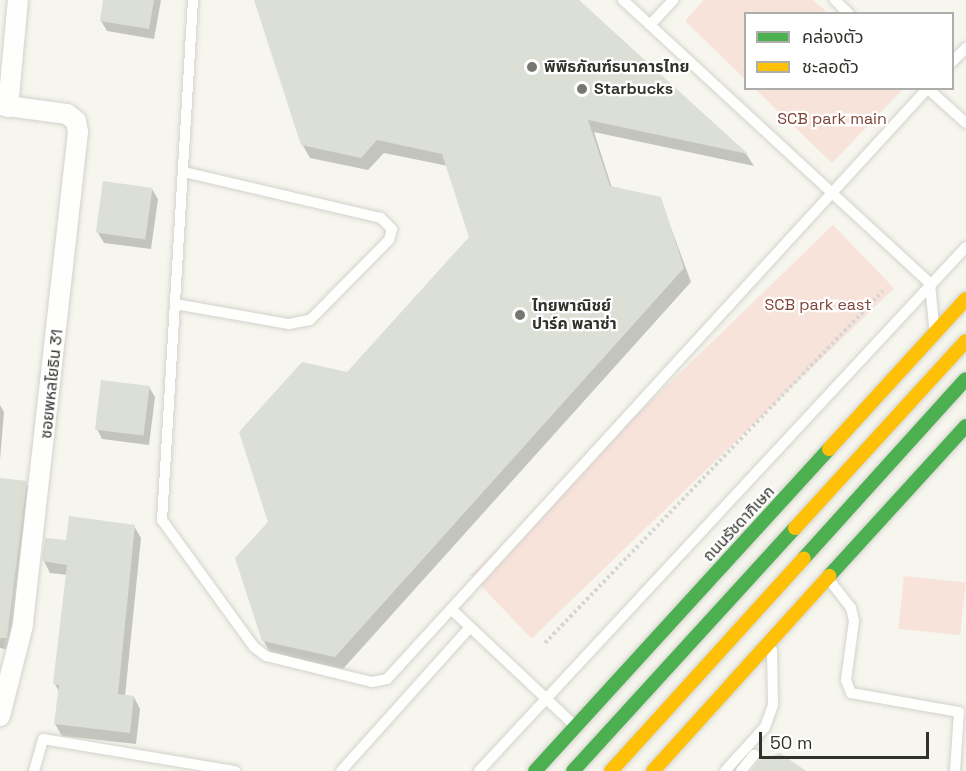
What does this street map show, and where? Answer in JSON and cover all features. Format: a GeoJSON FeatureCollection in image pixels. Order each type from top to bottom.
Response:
{"type":"FeatureCollection","features":[{"type":"Feature","properties":{"kind":"main road","name":"ถนนรัชดาภิเษก"},"geometry":{"type":"LineString","coordinates":[[535,771],[966,299]]}},
{"type":"Feature","properties":{"kind":"main road"},"geometry":{"type":"LineString","coordinates":[[573,771],[966,341]]}},
{"type":"Feature","properties":{"kind":"main road"},"geometry":{"type":"LineString","coordinates":[[611,771],[966,379]]}},
{"type":"Feature","properties":{"kind":"main road"},"geometry":{"type":"LineString","coordinates":[[653,771],[966,426]]}},
{"type":"Feature","properties":{"kind":"street"},"geometry":{"type":"LineString","coordinates":[[4,106],[18,0]]}},
{"type":"Feature","properties":{"kind":"street","name":"ซอยพหลโยธิน 31"},"geometry":{"type":"LineString","coordinates":[[0,716],[23,625],[78,132],[76,121],[67,114],[4,106]]}},
{"type":"Feature","properties":{"kind":"lane"},"geometry":{"type":"LineString","coordinates":[[194,0],[162,520],[254,647],[266,656],[372,682],[387,679],[927,90]]}},
{"type":"Feature","properties":{"kind":"lane"},"geometry":{"type":"LineString","coordinates":[[623,0],[930,283],[934,335]]}},
{"type":"Feature","properties":{"kind":"lane"},"geometry":{"type":"LineString","coordinates":[[650,25],[673,0]]}},
{"type":"Feature","properties":{"kind":"lane"},"geometry":{"type":"LineString","coordinates":[[835,0],[847,12]]}},
{"type":"Feature","properties":{"kind":"lane"},"geometry":{"type":"LineString","coordinates":[[954,60],[966,48]]}},
{"type":"Feature","properties":{"kind":"lane"},"geometry":{"type":"LineString","coordinates":[[929,90],[966,123]]}},
{"type":"Feature","properties":{"kind":"lane"},"geometry":{"type":"LineString","coordinates":[[175,304],[289,324],[309,320],[389,240],[392,229],[381,218],[183,172]]}},
{"type":"Feature","properties":{"kind":"lane"},"geometry":{"type":"LineString","coordinates":[[478,771],[930,283],[966,247]]}},
{"type":"Feature","properties":{"kind":"lane"},"geometry":{"type":"LineString","coordinates":[[829,578],[851,608],[854,621],[846,680],[851,693],[959,712],[955,771]]}},
{"type":"Feature","properties":{"kind":"lane"},"geometry":{"type":"LineString","coordinates":[[451,609],[576,726]]}},
{"type":"Feature","properties":{"kind":"lane"},"geometry":{"type":"LineString","coordinates":[[341,771],[470,627]]}},
{"type":"Feature","properties":{"kind":"lane"},"geometry":{"type":"LineString","coordinates":[[725,771],[765,727],[773,705],[772,640]]}},
{"type":"Feature","properties":{"kind":"lane"},"geometry":{"type":"LineString","coordinates":[[34,771],[44,739],[235,771]]}},
{"type":"Feature","properties":{"kind":"lane"},"geometry":{"type":"LineString","coordinates":[[741,771],[754,755]]}},
{"type":"Feature","properties":{"kind":"path"},"geometry":{"type":"LineString","coordinates":[[545,643],[883,291]]}},
{"type":"Feature","properties":{"kind":"green space","name":"SCB park main"},"geometry":{"type":"Polygon","coordinates":[[[704,0],[813,0],[827,12],[744,12],[744,78],[685,21],[704,0]]]}},
{"type":"Feature","properties":{"kind":"green space","name":"SCB park main"},"geometry":{"type":"Polygon","coordinates":[[[756,90],[902,90],[832,163],[756,90]]]}},
{"type":"Feature","properties":{"kind":"green space","name":"SCB park east"},"geometry":{"type":"Polygon","coordinates":[[[833,225],[894,288],[532,638],[470,575],[833,225]]]}},
{"type":"Feature","properties":{"kind":"green space"},"geometry":{"type":"Polygon","coordinates":[[[904,576],[966,582],[960,635],[898,629],[904,576]]]}},
{"type":"Feature","properties":{"kind":"building"},"geometry":{"type":"Polygon","coordinates":[[[103,0],[154,0],[149,29],[100,21],[103,0]]]}},
{"type":"Feature","properties":{"kind":"building","name":"ไทยพาณิชย์ ปาร์ค พลาซ่า"},"geometry":{"type":"Polygon","coordinates":[[[254,0],[579,0],[748,154],[588,120],[610,186],[661,197],[684,268],[335,657],[262,641],[235,558],[268,522],[239,432],[302,362],[347,372],[469,237],[442,154],[377,140],[361,158],[301,145],[254,0]]]}},
{"type":"Feature","properties":{"kind":"building"},"geometry":{"type":"Polygon","coordinates":[[[103,181],[153,188],[145,239],[96,232],[103,181]]]}},
{"type":"Feature","properties":{"kind":"building"},"geometry":{"type":"Polygon","coordinates":[[[101,380],[150,386],[144,436],[95,430],[101,380]]]}},
{"type":"Feature","properties":{"kind":"building"},"geometry":{"type":"Polygon","coordinates":[[[0,478],[27,481],[7,638],[0,638],[0,478]]]}},
{"type":"Feature","properties":{"kind":"building"},"geometry":{"type":"Polygon","coordinates":[[[69,516],[135,525],[118,694],[134,696],[130,733],[54,724],[59,685],[53,684],[67,565],[42,561],[45,538],[66,540],[69,516]]]}},
{"type":"Feature","properties":{"kind":"building"},"geometry":{"type":"Polygon","coordinates":[[[780,753],[806,771],[751,771],[758,761],[780,753]]]}},
{"type":"Feature","properties":{"kind":"traffic: fast"},"geometry":{"type":"LineString","coordinates":[[804,558],[966,379]]}},
{"type":"Feature","properties":{"kind":"traffic: fast"},"geometry":{"type":"LineString","coordinates":[[829,576],[966,426]]}},
{"type":"Feature","properties":{"kind":"traffic: fast"},"geometry":{"type":"LineString","coordinates":[[535,771],[829,449]]}},
{"type":"Feature","properties":{"kind":"traffic: fast"},"geometry":{"type":"LineString","coordinates":[[573,771],[795,528]]}},
{"type":"Feature","properties":{"kind":"traffic: slow"},"geometry":{"type":"LineString","coordinates":[[829,449],[966,299]]}},
{"type":"Feature","properties":{"kind":"traffic: slow"},"geometry":{"type":"LineString","coordinates":[[795,528],[966,341]]}},
{"type":"Feature","properties":{"kind":"traffic: slow"},"geometry":{"type":"LineString","coordinates":[[611,771],[804,558]]}},
{"type":"Feature","properties":{"kind":"traffic: slow"},"geometry":{"type":"LineString","coordinates":[[653,771],[829,576]]}},
{"type":"Feature","properties":{"kind":"place","name":"พิพิธภัณฑ์ธนาคารไทย"},"geometry":{"type":"Point","coordinates":[532,67]}},
{"type":"Feature","properties":{"kind":"place","name":"Starbucks"},"geometry":{"type":"Point","coordinates":[582,89]}},
{"type":"Feature","properties":{"kind":"place","name":"ไทยพาณิชย์ ปาร์ค พลาซ่า"},"geometry":{"type":"Point","coordinates":[520,315]}}]}
